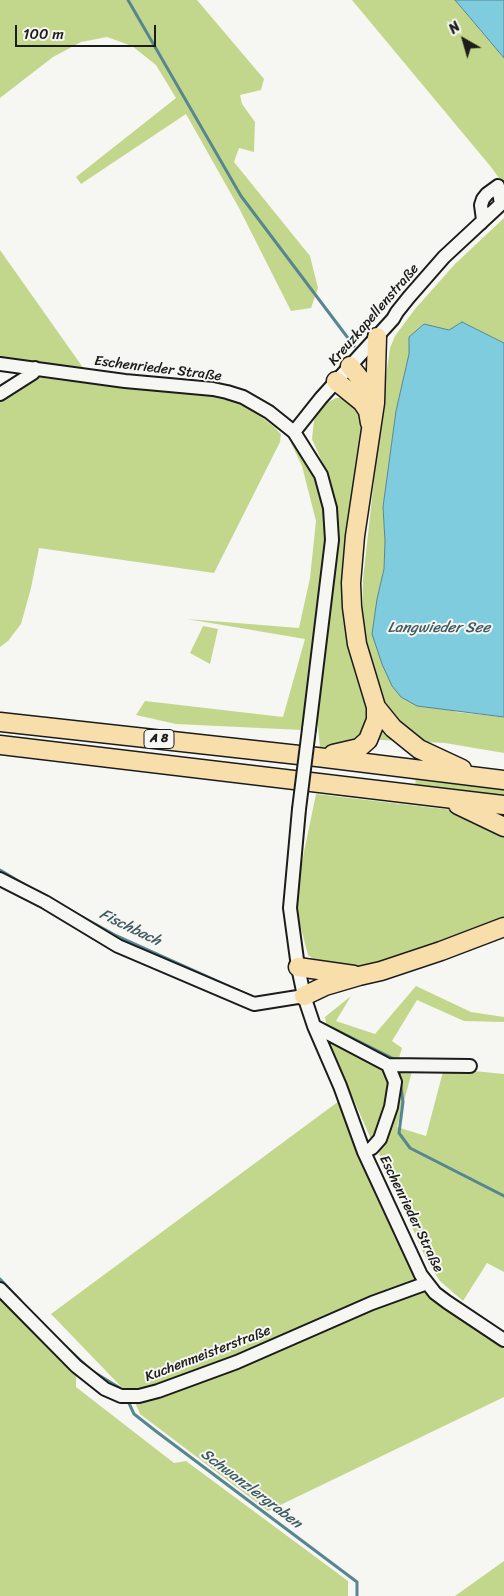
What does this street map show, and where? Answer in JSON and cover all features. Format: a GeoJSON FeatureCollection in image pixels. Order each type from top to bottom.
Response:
{"type":"FeatureCollection","features":[{"type":"Feature","properties":{"kind":"highway"},"geometry":{"type":"LineString","coordinates":[[317,757],[358,748],[368,740],[376,720],[376,707],[357,644],[351,591],[355,536],[375,403],[377,337]]}},
{"type":"Feature","properties":{"kind":"highway"},"geometry":{"type":"LineString","coordinates":[[350,366],[370,391],[375,403]]}},
{"type":"Feature","properties":{"kind":"highway"},"geometry":{"type":"LineString","coordinates":[[336,381],[362,402],[368,411],[371,426]]}},
{"type":"Feature","properties":{"kind":"highway"},"geometry":{"type":"LineString","coordinates":[[376,707],[393,728],[419,749],[478,777]]}},
{"type":"Feature","properties":{"kind":"highway","name":"A 8"},"geometry":{"type":"LineString","coordinates":[[0,722],[504,780]]}},
{"type":"Feature","properties":{"kind":"highway","name":"A 8"},"geometry":{"type":"LineString","coordinates":[[0,745],[504,805]]}},
{"type":"Feature","properties":{"kind":"highway"},"geometry":{"type":"LineString","coordinates":[[444,798],[504,827]]}},
{"type":"Feature","properties":{"kind":"highway"},"geometry":{"type":"LineString","coordinates":[[304,996],[325,986],[381,971],[441,951],[502,927]]}},
{"type":"Feature","properties":{"kind":"highway"},"geometry":{"type":"LineString","coordinates":[[298,967],[359,976]]}},
{"type":"Feature","properties":{"kind":"street","name":"Kreuzkapellenstraße"},"geometry":{"type":"LineString","coordinates":[[294,432],[336,381],[393,319],[409,297],[444,257],[481,223]]}},
{"type":"Feature","properties":{"kind":"street","name":"Eschenrieder Straße"},"geometry":{"type":"LineString","coordinates":[[0,364],[125,381],[227,392],[269,412],[294,432],[321,475],[330,508],[332,540],[290,908],[304,996],[364,1152],[417,1268],[427,1283],[447,1302],[504,1340]]}},
{"type":"Feature","properties":{"kind":"street"},"geometry":{"type":"LineString","coordinates":[[0,394],[34,373],[35,368]]}},
{"type":"Feature","properties":{"kind":"street"},"geometry":{"type":"LineString","coordinates":[[0,879],[45,902],[118,946],[254,1004],[304,996]]}},
{"type":"Feature","properties":{"kind":"street"},"geometry":{"type":"LineString","coordinates":[[314,1026],[388,1065],[470,1066]]}},
{"type":"Feature","properties":{"kind":"street","name":"Eschenrieder Straße"},"geometry":{"type":"LineString","coordinates":[[364,1152],[372,1148],[380,1139],[391,1107],[395,1082],[388,1065]]}},
{"type":"Feature","properties":{"kind":"street","name":"Kuchenmeisterstraße"},"geometry":{"type":"LineString","coordinates":[[0,1289],[76,1366],[105,1389],[121,1396],[138,1396],[158,1391],[238,1362],[372,1303],[427,1283]]}},
{"type":"Feature","properties":{"kind":"green space"},"geometry":{"type":"Polygon","coordinates":[[[0,0],[197,0],[264,79],[261,90],[240,95],[242,104],[255,122],[254,152],[239,148],[234,162],[310,256],[318,288],[311,308],[291,311],[239,208],[186,114],[81,184],[76,177],[176,98],[156,65],[132,46],[107,37],[81,42],[53,57],[0,98],[0,0]]]}},
{"type":"Feature","properties":{"kind":"green space"},"geometry":{"type":"Polygon","coordinates":[[[352,0],[455,0],[504,58],[504,185],[491,167],[352,0]]]}},
{"type":"Feature","properties":{"kind":"green space"},"geometry":{"type":"Polygon","coordinates":[[[504,218],[504,343],[462,322],[449,330],[424,324],[410,337],[409,354],[396,411],[383,507],[384,569],[372,634],[456,712],[504,717],[504,753],[445,743],[360,739],[338,748],[320,747],[316,709],[337,536],[335,504],[326,471],[312,439],[314,420],[323,405],[336,398],[343,398],[365,413],[350,549],[362,626],[363,579],[382,409],[379,377],[386,376],[390,348],[395,336],[415,309],[455,264],[504,218]]]}},
{"type":"Feature","properties":{"kind":"green space"},"geometry":{"type":"Polygon","coordinates":[[[0,250],[84,369],[0,358],[0,250]]]}},
{"type":"Feature","properties":{"kind":"green space"},"geometry":{"type":"Polygon","coordinates":[[[40,375],[211,394],[234,401],[251,409],[281,434],[280,442],[214,573],[39,548],[21,624],[8,641],[0,647],[0,397],[40,375]]]}},
{"type":"Feature","properties":{"kind":"green space"},"geometry":{"type":"Polygon","coordinates":[[[291,443],[298,446],[320,483],[327,511],[328,540],[302,730],[176,724],[136,715],[145,701],[283,717],[305,639],[187,619],[299,628],[310,578],[316,521],[302,466],[291,443]]]}},
{"type":"Feature","properties":{"kind":"green space"},"geometry":{"type":"Polygon","coordinates":[[[203,626],[218,629],[210,664],[190,653],[203,626]]]}},
{"type":"Feature","properties":{"kind":"green space"},"geometry":{"type":"Polygon","coordinates":[[[416,775],[504,785],[504,797],[415,787],[416,775]]]}},
{"type":"Feature","properties":{"kind":"green space"},"geometry":{"type":"Polygon","coordinates":[[[316,794],[504,816],[504,922],[363,968],[321,965],[308,955],[297,913],[298,881],[316,794]]]}},
{"type":"Feature","properties":{"kind":"green space"},"geometry":{"type":"Polygon","coordinates":[[[416,986],[471,1012],[504,1017],[504,1022],[464,1021],[417,1000],[392,1041],[402,1048],[398,1061],[414,1064],[397,1127],[426,1136],[444,1068],[504,1074],[504,1272],[487,1263],[463,1301],[440,1281],[428,1263],[379,1154],[392,1108],[389,1062],[327,1030],[325,1017],[351,996],[336,1021],[375,1034],[416,986]]]}},
{"type":"Feature","properties":{"kind":"green space"},"geometry":{"type":"Polygon","coordinates":[[[327,1039],[386,1068],[390,1088],[380,1126],[371,1139],[327,1039]]]}},
{"type":"Feature","properties":{"kind":"green space"},"geometry":{"type":"Polygon","coordinates":[[[339,1101],[376,1196],[421,1289],[435,1303],[504,1349],[504,1397],[268,1511],[140,1414],[134,1400],[51,1314],[339,1101]]]}},
{"type":"Feature","properties":{"kind":"green space"},"geometry":{"type":"Polygon","coordinates":[[[0,1295],[76,1373],[76,1387],[174,1463],[186,1461],[348,1581],[348,1596],[0,1596],[0,1295]]]}},
{"type":"Feature","properties":{"kind":"green space"},"geometry":{"type":"Polygon","coordinates":[[[504,1561],[504,1596],[455,1596],[504,1561]]]}},
{"type":"Feature","properties":{"kind":"water"},"geometry":{"type":"Polygon","coordinates":[[[455,0],[504,0],[504,58],[461,7],[455,0]]]}},
{"type":"Feature","properties":{"kind":"water","name":"Langwieder See"},"geometry":{"type":"Polygon","coordinates":[[[462,322],[504,343],[504,717],[417,706],[401,697],[392,686],[372,634],[384,569],[383,507],[396,411],[409,354],[409,337],[424,324],[449,330],[462,322]]]}},
{"type":"Feature","properties":{"kind":"waterway"},"geometry":{"type":"LineString","coordinates":[[128,0],[241,196],[354,346]]}},
{"type":"Feature","properties":{"kind":"waterway","name":"Fischbach"},"geometry":{"type":"LineString","coordinates":[[0,870],[32,889]]}},
{"type":"Feature","properties":{"kind":"waterway","name":"Fischbach"},"geometry":{"type":"LineString","coordinates":[[75,913],[115,935],[255,998]]}},
{"type":"Feature","properties":{"kind":"waterway"},"geometry":{"type":"LineString","coordinates":[[332,1028],[394,1059]]}},
{"type":"Feature","properties":{"kind":"waterway"},"geometry":{"type":"LineString","coordinates":[[399,1072],[403,1102],[399,1133],[410,1148],[504,1196]]}},
{"type":"Feature","properties":{"kind":"waterway","name":"Schwanzlergraben"},"geometry":{"type":"LineString","coordinates":[[0,1279],[20,1300]]}},
{"type":"Feature","properties":{"kind":"waterway","name":"Schwanzlergraben"},"geometry":{"type":"LineString","coordinates":[[65,1346],[92,1371],[120,1388],[121,1391]]}},
{"type":"Feature","properties":{"kind":"waterway","name":"Schwanzlergraben"},"geometry":{"type":"LineString","coordinates":[[127,1399],[134,1414],[357,1582],[357,1596]]}}]}
